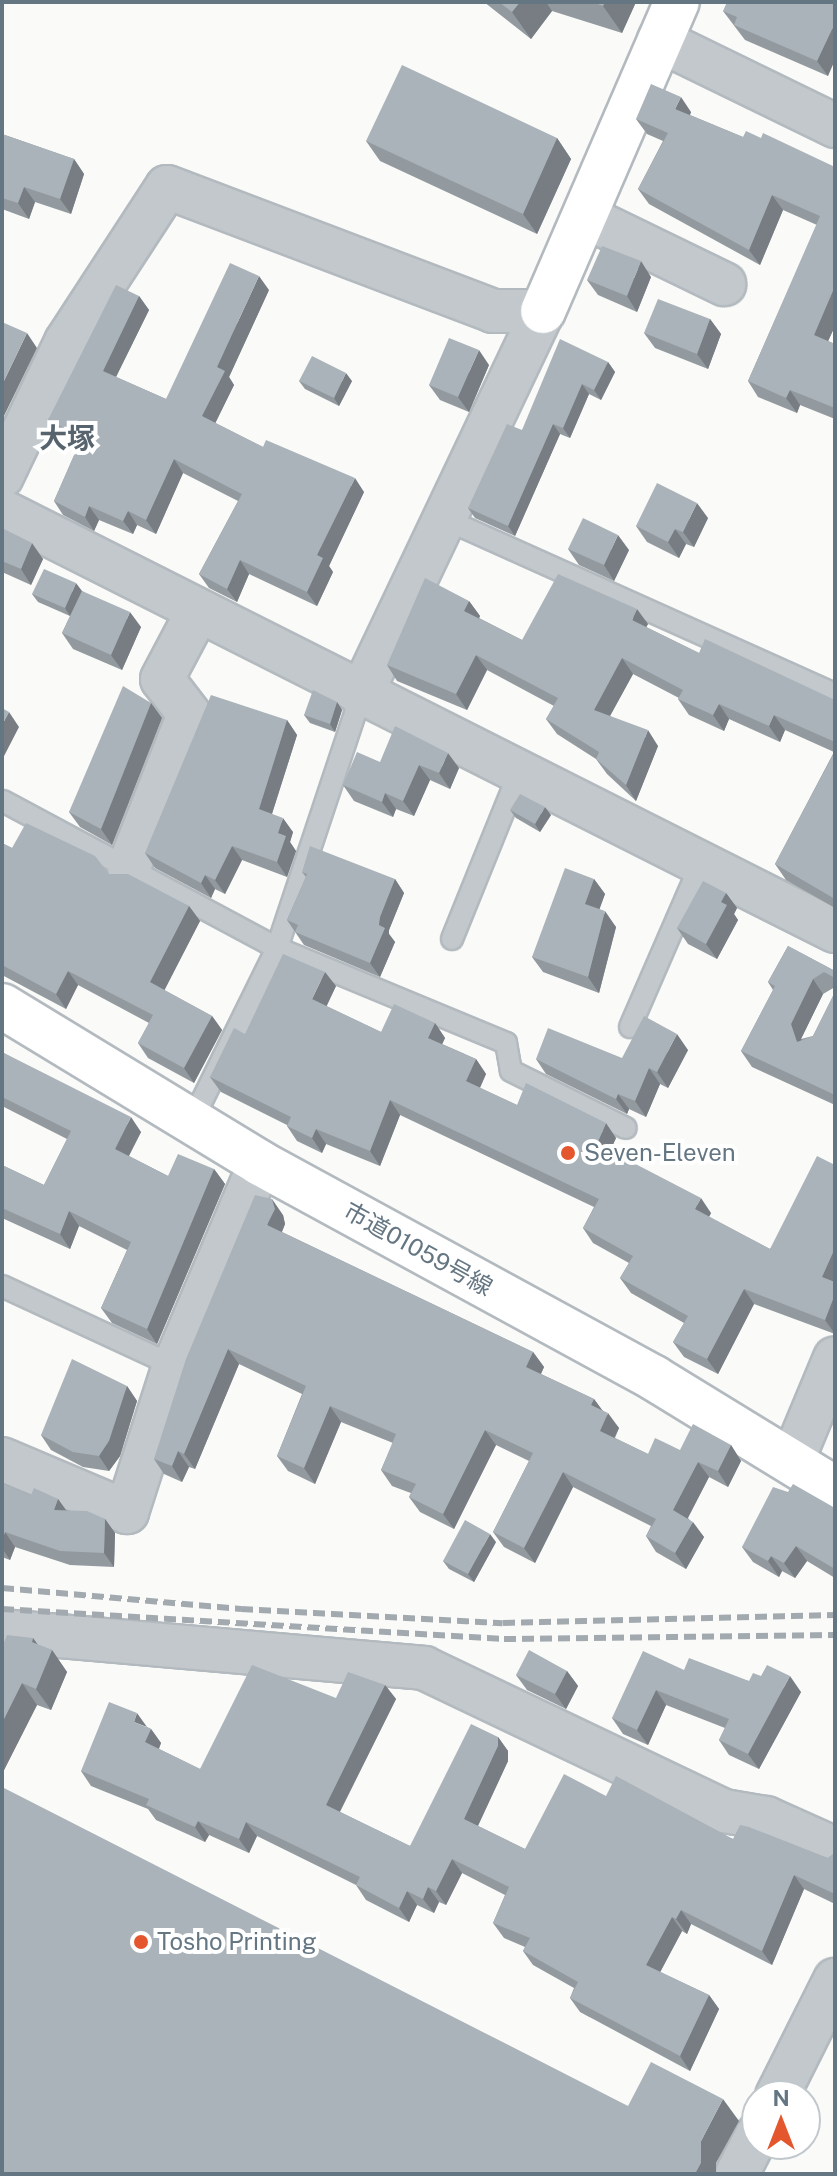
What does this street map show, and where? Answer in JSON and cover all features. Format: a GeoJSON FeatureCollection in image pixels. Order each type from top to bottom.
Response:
{"type":"FeatureCollection","features":[{"type":"Feature","properties":{"kind":"street"},"geometry":{"type":"LineString","coordinates":[[361,695],[543,311],[668,21],[835,126]]}},
{"type":"Feature","properties":{"kind":"street"},"geometry":{"type":"LineString","coordinates":[[2,476],[66,342],[167,187],[493,311],[543,311]]}},
{"type":"Feature","properties":{"kind":"street"},"geometry":{"type":"LineString","coordinates":[[584,216],[724,284]]}},
{"type":"Feature","properties":{"kind":"street"},"geometry":{"type":"LineString","coordinates":[[2,511],[361,695],[701,864],[832,921]]}},
{"type":"Feature","properties":{"kind":"street"},"geometry":{"type":"LineString","coordinates":[[129,867],[189,714],[162,679],[198,611]]}},
{"type":"Feature","properties":{"kind":"street","name":"市道01059号線"},"geometry":{"type":"LineString","coordinates":[[2,1006],[260,1163],[793,1459],[835,1489]]}},
{"type":"Feature","properties":{"kind":"street"},"geometry":{"type":"LineString","coordinates":[[2,1459],[127,1512],[174,1366],[260,1163]]}},
{"type":"Feature","properties":{"kind":"street"},"geometry":{"type":"LineString","coordinates":[[793,1459],[835,1358]]}},
{"type":"Feature","properties":{"kind":"street"},"geometry":{"type":"LineString","coordinates":[[2,1631],[424,1668],[724,1811],[766,1818],[835,1849]]}},
{"type":"Feature","properties":{"kind":"street"},"geometry":{"type":"LineString","coordinates":[[785,2080],[835,1980]]}},
{"type":"Feature","properties":{"kind":"lane"},"geometry":{"type":"LineString","coordinates":[[445,519],[835,694]]}},
{"type":"Feature","properties":{"kind":"lane"},"geometry":{"type":"LineString","coordinates":[[192,1121],[277,948],[361,695]]}},
{"type":"Feature","properties":{"kind":"lane"},"geometry":{"type":"LineString","coordinates":[[452,939],[519,773]]}},
{"type":"Feature","properties":{"kind":"lane"},"geometry":{"type":"LineString","coordinates":[[3,801],[277,948],[506,1043],[511,1071],[626,1128]]}},
{"type":"Feature","properties":{"kind":"lane"},"geometry":{"type":"LineString","coordinates":[[630,1027],[701,864]]}},
{"type":"Feature","properties":{"kind":"lane"},"geometry":{"type":"LineString","coordinates":[[2,1286],[174,1366]]}},
{"type":"Feature","properties":{"kind":"building"},"geometry":{"type":"Polygon","coordinates":[[[499,2],[520,2],[512,12],[499,2]]]}},
{"type":"Feature","properties":{"kind":"building"},"geometry":{"type":"Polygon","coordinates":[[[727,2],[835,2],[835,23],[817,61],[734,25],[737,17],[723,11],[727,2]]]}},
{"type":"Feature","properties":{"kind":"building"},"geometry":{"type":"Polygon","coordinates":[[[402,65],[557,138],[523,214],[366,141],[402,65]]]}},
{"type":"Feature","properties":{"kind":"building"},"geometry":{"type":"Polygon","coordinates":[[[651,84],[681,97],[675,109],[743,137],[746,131],[761,138],[763,133],[835,167],[835,286],[814,335],[835,344],[835,408],[790,390],[786,398],[748,381],[820,216],[772,195],[749,250],[638,189],[668,133],[636,119],[651,84]]]}},
{"type":"Feature","properties":{"kind":"building"},"geometry":{"type":"Polygon","coordinates":[[[2,134],[74,159],[60,199],[24,187],[18,203],[2,198],[2,134]]]}},
{"type":"Feature","properties":{"kind":"building"},"geometry":{"type":"Polygon","coordinates":[[[602,246],[641,261],[627,296],[587,280],[602,246]]]}},
{"type":"Feature","properties":{"kind":"building"},"geometry":{"type":"Polygon","coordinates":[[[230,263],[259,276],[217,367],[225,371],[202,416],[263,447],[266,440],[355,478],[317,555],[323,558],[307,592],[240,560],[227,589],[199,574],[242,494],[174,459],[146,520],[128,511],[123,521],[89,506],[85,517],[54,501],[82,437],[48,420],[116,285],[139,296],[103,371],[166,399],[230,263]]]}},
{"type":"Feature","properties":{"kind":"building"},"geometry":{"type":"Polygon","coordinates":[[[658,299],[710,319],[697,354],[644,333],[658,299]]]}},
{"type":"Feature","properties":{"kind":"building"},"geometry":{"type":"Polygon","coordinates":[[[2,322],[27,333],[2,385],[2,322]]]}},
{"type":"Feature","properties":{"kind":"building"},"geometry":{"type":"Polygon","coordinates":[[[449,338],[479,350],[458,397],[429,385],[449,338]]]}},
{"type":"Feature","properties":{"kind":"building"},"geometry":{"type":"Polygon","coordinates":[[[560,339],[608,362],[594,390],[582,384],[563,428],[553,424],[508,526],[468,508],[507,424],[522,430],[560,339]]]}},
{"type":"Feature","properties":{"kind":"building"},"geometry":{"type":"Polygon","coordinates":[[[312,356],[346,373],[334,398],[299,381],[312,356]]]}},
{"type":"Feature","properties":{"kind":"building"},"geometry":{"type":"Polygon","coordinates":[[[657,483],[697,503],[683,532],[675,529],[668,542],[636,526],[657,483]]]}},
{"type":"Feature","properties":{"kind":"building"},"geometry":{"type":"Polygon","coordinates":[[[583,518],[618,535],[604,565],[568,549],[583,518]]]}},
{"type":"Feature","properties":{"kind":"building"},"geometry":{"type":"Polygon","coordinates":[[[2,528],[32,543],[21,569],[2,561],[2,528]]]}},
{"type":"Feature","properties":{"kind":"building"},"geometry":{"type":"Polygon","coordinates":[[[44,569],[76,583],[65,608],[32,594],[44,569]]]}},
{"type":"Feature","properties":{"kind":"building"},"geometry":{"type":"Polygon","coordinates":[[[558,574],[637,609],[632,620],[699,653],[705,639],[835,700],[835,742],[774,715],[769,726],[719,704],[713,715],[678,699],[683,690],[622,658],[594,710],[648,730],[626,785],[596,759],[599,752],[546,719],[558,698],[476,655],[456,694],[387,665],[425,578],[469,601],[464,611],[522,640],[558,574]]]}},
{"type":"Feature","properties":{"kind":"building"},"geometry":{"type":"Polygon","coordinates":[[[82,591],[130,612],[111,655],[62,633],[82,591]]]}},
{"type":"Feature","properties":{"kind":"building"},"geometry":{"type":"Polygon","coordinates":[[[123,686],[151,703],[101,829],[69,812],[123,686]]]}},
{"type":"Feature","properties":{"kind":"building"},"geometry":{"type":"Polygon","coordinates":[[[313,690],[337,702],[330,724],[304,715],[313,690]]]}},
{"type":"Feature","properties":{"kind":"building"},"geometry":{"type":"Polygon","coordinates":[[[211,695],[287,720],[259,809],[283,818],[278,833],[286,836],[277,862],[232,846],[215,880],[205,875],[201,883],[145,853],[211,695]]]}},
{"type":"Feature","properties":{"kind":"building"},"geometry":{"type":"Polygon","coordinates":[[[2,708],[9,712],[2,725],[2,708]]]}},
{"type":"Feature","properties":{"kind":"building"},"geometry":{"type":"Polygon","coordinates":[[[395,726],[448,753],[439,773],[419,765],[403,801],[385,793],[382,802],[343,785],[357,752],[380,762],[395,726]]]}},
{"type":"Feature","properties":{"kind":"building"},"geometry":{"type":"Polygon","coordinates":[[[835,751],[835,899],[775,864],[835,751]]]}},
{"type":"Feature","properties":{"kind":"building"},"geometry":{"type":"Polygon","coordinates":[[[520,794],[545,807],[535,824],[510,810],[520,794]]]}},
{"type":"Feature","properties":{"kind":"building"},"geometry":{"type":"Polygon","coordinates":[[[26,823],[95,856],[109,874],[128,874],[189,906],[150,982],[212,1016],[184,1068],[138,1043],[153,1015],[68,971],[56,994],[2,965],[2,843],[12,848],[26,823]]]}},
{"type":"Feature","properties":{"kind":"building"},"geometry":{"type":"Polygon","coordinates":[[[310,846],[395,879],[380,917],[379,925],[385,928],[370,963],[295,932],[298,925],[287,920],[307,874],[302,872],[310,846]]]}},
{"type":"Feature","properties":{"kind":"building"},"geometry":{"type":"Polygon","coordinates":[[[565,868],[594,879],[585,904],[605,911],[588,977],[532,957],[565,868]]]}},
{"type":"Feature","properties":{"kind":"building"},"geometry":{"type":"Polygon","coordinates":[[[703,881],[726,893],[721,902],[727,905],[706,944],[677,928],[703,881]]]}},
{"type":"Feature","properties":{"kind":"building"},"geometry":{"type":"Polygon","coordinates":[[[788,946],[835,971],[835,978],[824,972],[813,979],[791,1024],[797,1042],[813,1036],[835,992],[835,1095],[741,1051],[775,986],[768,982],[788,946]]]}},
{"type":"Feature","properties":{"kind":"building"},"geometry":{"type":"Polygon","coordinates":[[[283,954],[325,972],[312,999],[381,1032],[394,1004],[435,1023],[428,1038],[476,1059],[466,1081],[517,1105],[526,1083],[606,1123],[597,1144],[701,1198],[695,1209],[770,1249],[817,1156],[835,1165],[835,1248],[822,1277],[835,1282],[835,1294],[825,1320],[744,1289],[707,1359],[673,1342],[688,1316],[620,1278],[633,1256],[583,1228],[599,1199],[390,1100],[370,1151],[316,1129],[312,1138],[287,1126],[291,1117],[210,1077],[234,1028],[245,1034],[283,954]]]}},
{"type":"Feature","properties":{"kind":"building"},"geometry":{"type":"Polygon","coordinates":[[[644,1016],[677,1034],[657,1072],[649,1068],[635,1101],[618,1094],[616,1099],[536,1059],[548,1028],[622,1058],[644,1016]]]}},
{"type":"Feature","properties":{"kind":"building"},"geometry":{"type":"Polygon","coordinates":[[[2,1052],[131,1117],[115,1149],[168,1176],[178,1154],[214,1169],[147,1329],[101,1308],[131,1242],[69,1211],[60,1234],[2,1208],[2,1165],[44,1185],[71,1131],[2,1097],[2,1052]]]}},
{"type":"Feature","properties":{"kind":"building"},"geometry":{"type":"Polygon","coordinates":[[[255,1195],[272,1199],[275,1209],[267,1225],[533,1352],[526,1367],[594,1399],[591,1405],[608,1413],[600,1431],[648,1454],[655,1438],[680,1450],[693,1424],[731,1445],[718,1471],[698,1462],[673,1510],[693,1522],[675,1553],[646,1536],[656,1519],[563,1472],[524,1548],[493,1532],[533,1453],[485,1430],[443,1514],[409,1497],[416,1484],[381,1470],[396,1434],[330,1406],[304,1468],[277,1456],[306,1386],[228,1349],[184,1454],[178,1451],[172,1466],[154,1459],[186,1359],[255,1195]]]}},
{"type":"Feature","properties":{"kind":"building"},"geometry":{"type":"Polygon","coordinates":[[[72,1359],[127,1386],[109,1441],[99,1456],[73,1452],[41,1435],[72,1359]]]}},
{"type":"Feature","properties":{"kind":"building"},"geometry":{"type":"Polygon","coordinates":[[[2,1483],[31,1495],[34,1488],[58,1499],[54,1510],[87,1511],[105,1519],[104,1553],[60,1551],[5,1532],[2,1541],[2,1483]]]}},
{"type":"Feature","properties":{"kind":"building"},"geometry":{"type":"Polygon","coordinates":[[[793,1484],[835,1508],[835,1569],[796,1546],[784,1563],[771,1556],[768,1561],[742,1547],[773,1487],[788,1492],[793,1484]]]}},
{"type":"Feature","properties":{"kind":"building"},"geometry":{"type":"Polygon","coordinates":[[[465,1520],[490,1534],[468,1574],[443,1561],[465,1520]]]}},
{"type":"Feature","properties":{"kind":"building"},"geometry":{"type":"Polygon","coordinates":[[[7,1635],[33,1638],[32,1642],[52,1650],[36,1689],[22,1683],[2,1723],[2,1648],[7,1635]]]}},
{"type":"Feature","properties":{"kind":"building"},"geometry":{"type":"Polygon","coordinates":[[[529,1650],[567,1671],[555,1694],[516,1675],[529,1650]]]}},
{"type":"Feature","properties":{"kind":"building"},"geometry":{"type":"Polygon","coordinates":[[[643,1651],[684,1670],[689,1658],[749,1681],[753,1673],[761,1676],[767,1665],[790,1676],[748,1754],[719,1740],[729,1719],[656,1690],[637,1730],[612,1718],[643,1651]]]}},
{"type":"Feature","properties":{"kind":"building"},"geometry":{"type":"Polygon","coordinates":[[[252,1665],[336,1698],[348,1672],[385,1685],[326,1805],[410,1846],[471,1724],[498,1737],[498,1746],[464,1819],[525,1849],[564,1774],[606,1796],[616,1776],[733,1839],[740,1825],[828,1858],[835,1853],[835,1894],[794,1875],[762,1951],[681,1910],[676,1919],[672,1917],[646,1965],[709,1995],[680,2056],[570,1998],[578,1982],[523,1951],[530,1938],[493,1923],[509,1887],[452,1859],[436,1891],[428,1887],[423,1899],[407,1891],[399,1908],[356,1885],[360,1877],[246,1822],[239,1839],[198,1821],[195,1827],[146,1805],[149,1799],[81,1771],[109,1702],[137,1713],[134,1722],[151,1729],[145,1742],[200,1769],[252,1665]]]}},
{"type":"Feature","properties":{"kind":"building","name":"Tosho Printing"},"geometry":{"type":"Polygon","coordinates":[[[2,1787],[628,2106],[651,2062],[723,2099],[701,2141],[701,2163],[695,2174],[2,2174],[2,1787]]]}},
{"type":"Feature","properties":{"kind":"railway"},"geometry":{"type":"LineString","coordinates":[[2,1588],[241,1609],[503,1623],[835,1615]]}},
{"type":"Feature","properties":{"kind":"railway"},"geometry":{"type":"LineString","coordinates":[[2,1609],[504,1639],[835,1635]]}},
{"type":"Feature","properties":{"kind":"place","name":"Seven-Eleven"},"geometry":{"type":"Point","coordinates":[568,1153]}},
{"type":"Feature","properties":{"kind":"place","name":"Tosho Printing"},"geometry":{"type":"Point","coordinates":[141,1942]}},
{"type":"Feature","properties":{"kind":"district","name":"大塚"},"geometry":{"type":"Point","coordinates":[67,438]}}]}
